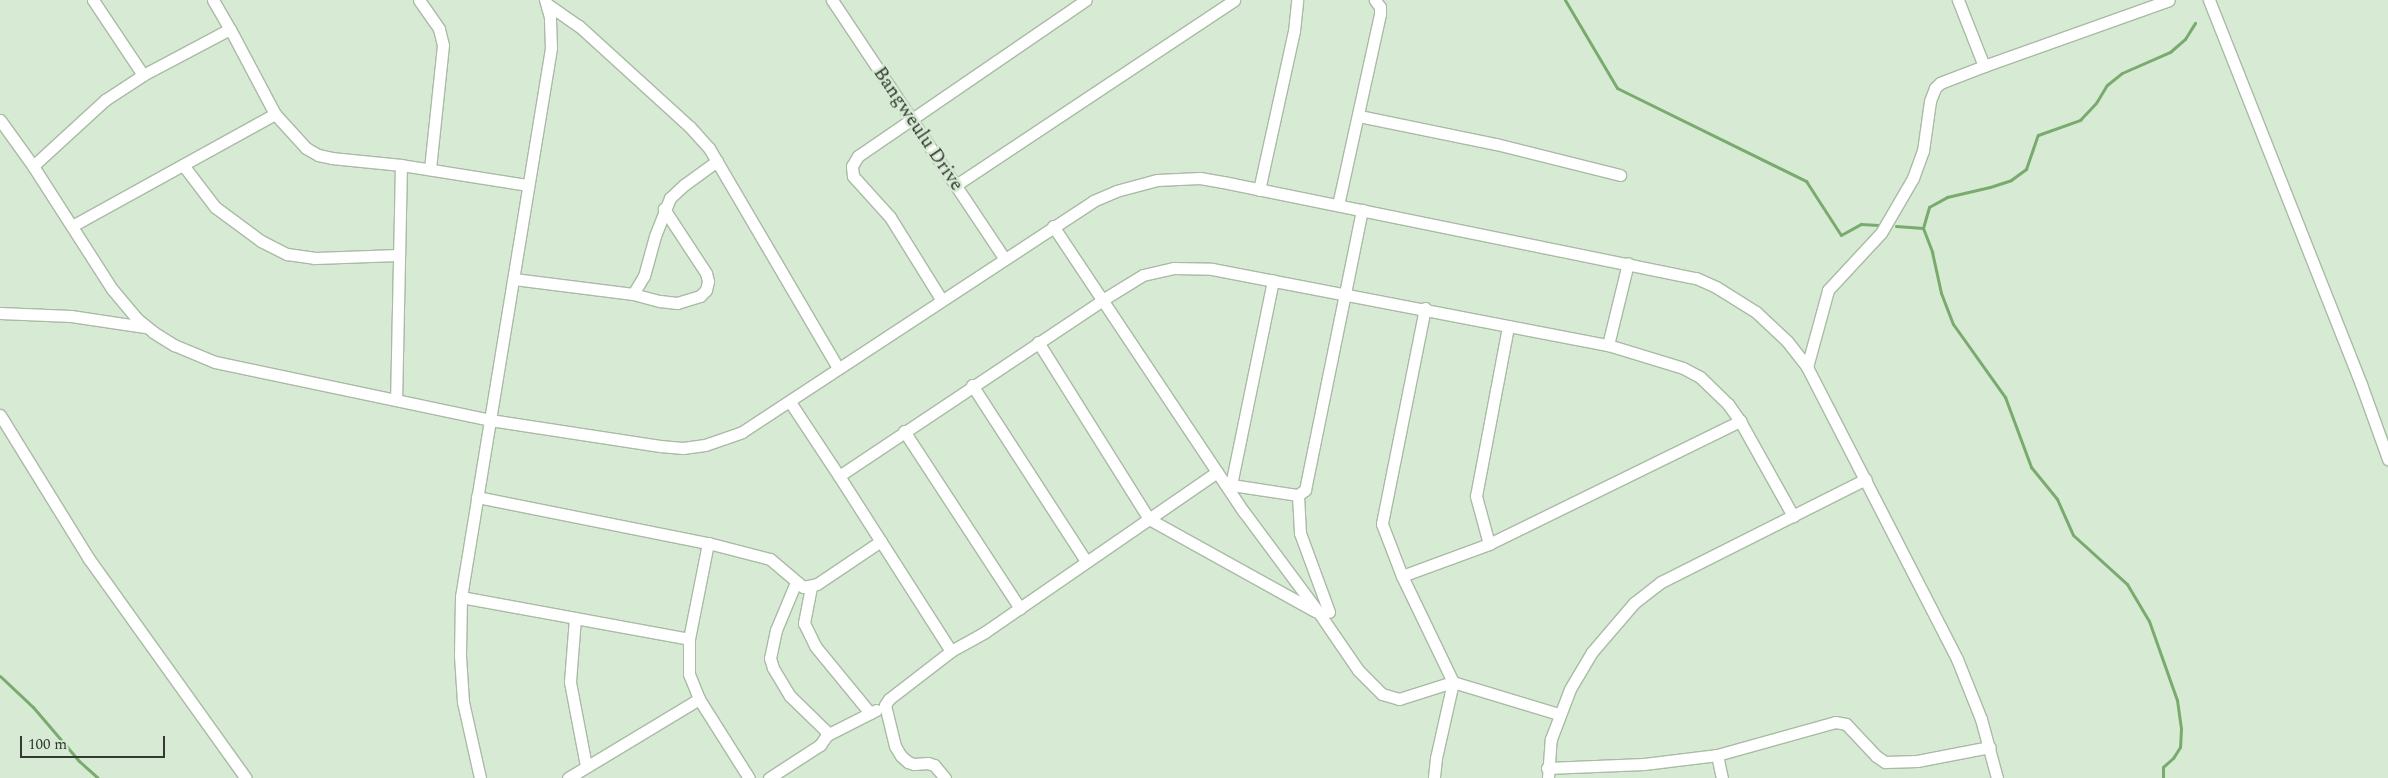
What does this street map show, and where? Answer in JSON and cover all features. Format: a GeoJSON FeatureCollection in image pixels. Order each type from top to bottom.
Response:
{"type":"FeatureCollection","features":[{"type":"Feature","properties":{"kind":"street"},"geometry":{"type":"LineString","coordinates":[[93,0],[143,76]]}},
{"type":"Feature","properties":{"kind":"street"},"geometry":{"type":"LineString","coordinates":[[212,0],[230,29],[275,114],[306,148],[318,155],[430,169],[527,186]]}},
{"type":"Feature","properties":{"kind":"street"},"geometry":{"type":"LineString","coordinates":[[419,0],[439,29],[443,45],[430,169]]}},
{"type":"Feature","properties":{"kind":"street","name":"Bangweulu Drive"},"geometry":{"type":"LineString","coordinates":[[832,0],[1004,258]]}},
{"type":"Feature","properties":{"kind":"street"},"geometry":{"type":"LineString","coordinates":[[941,299],[890,217],[853,176],[852,166],[858,156],[912,121],[1086,0]]}},
{"type":"Feature","properties":{"kind":"street"},"geometry":{"type":"LineString","coordinates":[[956,185],[1234,0]]}},
{"type":"Feature","properties":{"kind":"street"},"geometry":{"type":"LineString","coordinates":[[1259,190],[1294,31],[1297,0]]}},
{"type":"Feature","properties":{"kind":"street"},"geometry":{"type":"LineString","coordinates":[[1338,205],[1380,14],[1380,7],[1375,0]]}},
{"type":"Feature","properties":{"kind":"street"},"geometry":{"type":"LineString","coordinates":[[1958,0],[1984,66]]}},
{"type":"Feature","properties":{"kind":"street"},"geometry":{"type":"LineString","coordinates":[[1807,367],[1828,290],[1881,233],[1913,178],[1923,151],[1932,93],[1940,83],[2169,0]]}},
{"type":"Feature","properties":{"kind":"street"},"geometry":{"type":"LineString","coordinates":[[2209,0],[2361,384],[2388,459]]}},
{"type":"Feature","properties":{"kind":"street"},"geometry":{"type":"LineString","coordinates":[[546,2],[594,39],[690,127],[717,161],[838,368]]}},
{"type":"Feature","properties":{"kind":"street"},"geometry":{"type":"LineString","coordinates":[[480,778],[463,702],[460,670],[461,597],[551,48],[550,17],[546,2]]}},
{"type":"Feature","properties":{"kind":"street"},"geometry":{"type":"LineString","coordinates":[[33,166],[96,106],[143,76],[230,29]]}},
{"type":"Feature","properties":{"kind":"street"},"geometry":{"type":"LineString","coordinates":[[72,226],[275,114]]}},
{"type":"Feature","properties":{"kind":"street"},"geometry":{"type":"LineString","coordinates":[[1359,116],[1496,144],[1620,175]]}},
{"type":"Feature","properties":{"kind":"street"},"geometry":{"type":"LineString","coordinates":[[0,120],[33,166],[112,289],[136,318],[174,345],[215,362],[490,420],[631,442],[683,448],[724,440],[742,432],[790,402],[941,299],[1093,201],[1116,191],[1157,180],[1200,178],[1696,278],[1739,300],[1772,326],[1787,341],[1807,367],[1957,659],[1990,747],[1997,778]]}},
{"type":"Feature","properties":{"kind":"street"},"geometry":{"type":"LineString","coordinates":[[633,294],[644,276],[664,210],[676,191],[717,161]]}},
{"type":"Feature","properties":{"kind":"street"},"geometry":{"type":"LineString","coordinates":[[183,165],[215,207],[261,241],[287,254],[314,258],[399,255]]}},
{"type":"Feature","properties":{"kind":"street"},"geometry":{"type":"LineString","coordinates":[[396,399],[401,166]]}},
{"type":"Feature","properties":{"kind":"street"},"geometry":{"type":"LineString","coordinates":[[514,279],[633,294],[677,303],[700,296],[706,290],[708,282],[706,273],[664,210]]}},
{"type":"Feature","properties":{"kind":"street"},"geometry":{"type":"LineString","coordinates":[[1228,485],[1298,495],[1306,490],[1362,210]]}},
{"type":"Feature","properties":{"kind":"street"},"geometry":{"type":"LineString","coordinates":[[1053,226],[1104,299],[1218,472],[1324,612],[1358,670],[1382,694],[1399,699],[1453,682],[1558,714]]}},
{"type":"Feature","properties":{"kind":"street"},"geometry":{"type":"LineString","coordinates":[[1608,345],[1628,263]]}},
{"type":"Feature","properties":{"kind":"street"},"geometry":{"type":"LineString","coordinates":[[839,476],[1038,342],[1143,275],[1173,268],[1212,268],[1608,345],[1662,361],[1700,377],[1715,389],[1740,421],[1793,516]]}},
{"type":"Feature","properties":{"kind":"street"},"geometry":{"type":"LineString","coordinates":[[1228,485],[1273,280]]}},
{"type":"Feature","properties":{"kind":"street"},"geometry":{"type":"LineString","coordinates":[[1425,308],[1382,524],[1402,576],[1453,682],[1436,758],[1434,778]]}},
{"type":"Feature","properties":{"kind":"street"},"geometry":{"type":"LineString","coordinates":[[0,313],[71,316],[147,327]]}},
{"type":"Feature","properties":{"kind":"street"},"geometry":{"type":"LineString","coordinates":[[1489,544],[1476,496],[1508,326]]}},
{"type":"Feature","properties":{"kind":"street"},"geometry":{"type":"LineString","coordinates":[[1038,342],[1149,518],[1324,612]]}},
{"type":"Feature","properties":{"kind":"street"},"geometry":{"type":"LineString","coordinates":[[972,386],[1086,561]]}},
{"type":"Feature","properties":{"kind":"street"},"geometry":{"type":"LineString","coordinates":[[790,402],[951,651]]}},
{"type":"Feature","properties":{"kind":"street"},"geometry":{"type":"LineString","coordinates":[[0,415],[89,560],[246,778]]}},
{"type":"Feature","properties":{"kind":"street"},"geometry":{"type":"LineString","coordinates":[[1402,576],[1489,544],[1740,421]]}},
{"type":"Feature","properties":{"kind":"street"},"geometry":{"type":"LineString","coordinates":[[904,431],[1020,608]]}},
{"type":"Feature","properties":{"kind":"street"},"geometry":{"type":"LineString","coordinates":[[768,778],[820,744],[827,735],[886,705],[889,699],[951,651],[1020,608],[1218,472]]}},
{"type":"Feature","properties":{"kind":"street"},"geometry":{"type":"LineString","coordinates":[[1866,479],[1661,582],[1634,602],[1592,652],[1570,689],[1558,714],[1551,739],[1548,773],[1644,764],[1717,754],[1834,722],[1846,724],[1876,756],[1885,762],[1917,761],[1990,747]]}},
{"type":"Feature","properties":{"kind":"street"},"geometry":{"type":"LineString","coordinates":[[1298,495],[1300,533],[1324,612]]}},
{"type":"Feature","properties":{"kind":"street"},"geometry":{"type":"LineString","coordinates":[[477,496],[708,543],[770,559],[783,568],[803,587],[811,586],[881,541]]}},
{"type":"Feature","properties":{"kind":"street"},"geometry":{"type":"LineString","coordinates":[[708,543],[689,639],[689,674],[699,700],[749,778]]}},
{"type":"Feature","properties":{"kind":"street"},"geometry":{"type":"LineString","coordinates":[[796,582],[776,630],[770,658],[777,676],[790,696],[825,730],[827,735]]}},
{"type":"Feature","properties":{"kind":"street"},"geometry":{"type":"LineString","coordinates":[[811,586],[804,623],[815,646],[870,713]]}},
{"type":"Feature","properties":{"kind":"street"},"geometry":{"type":"LineString","coordinates":[[461,597],[689,639]]}},
{"type":"Feature","properties":{"kind":"street"},"geometry":{"type":"LineString","coordinates":[[575,618],[570,682],[586,766]]}},
{"type":"Feature","properties":{"kind":"street"},"geometry":{"type":"LineString","coordinates":[[568,778],[699,700]]}},
{"type":"Feature","properties":{"kind":"street"},"geometry":{"type":"LineString","coordinates":[[886,705],[895,746],[901,756],[914,764],[928,763],[934,765],[945,778]]}},
{"type":"Feature","properties":{"kind":"street"},"geometry":{"type":"LineString","coordinates":[[1717,754],[1722,778]]}},
{"type":"Feature","properties":{"kind":"waterway"},"geometry":{"type":"LineString","coordinates":[[1565,0],[1617,88],[1806,181],[1841,235],[1861,224],[1878,225]]}},
{"type":"Feature","properties":{"kind":"waterway"},"geometry":{"type":"LineString","coordinates":[[1923,228],[1929,207],[1947,197],[2011,180],[2026,169],[2038,135],[2080,120],[2096,103],[2107,85],[2122,73],[2170,52],[2185,39],[2195,23]]}},
{"type":"Feature","properties":{"kind":"waterway"},"geometry":{"type":"LineString","coordinates":[[1896,226],[1923,228],[1932,252],[1941,293],[1953,324],[2005,397],[2031,467],[2057,499],[2073,535],[2127,584],[2149,621],[2177,700],[2181,729],[2180,747],[2173,758],[2163,767],[2163,778]]}},
{"type":"Feature","properties":{"kind":"waterway"},"geometry":{"type":"LineString","coordinates":[[0,676],[33,707],[79,761],[98,778]]}}]}
